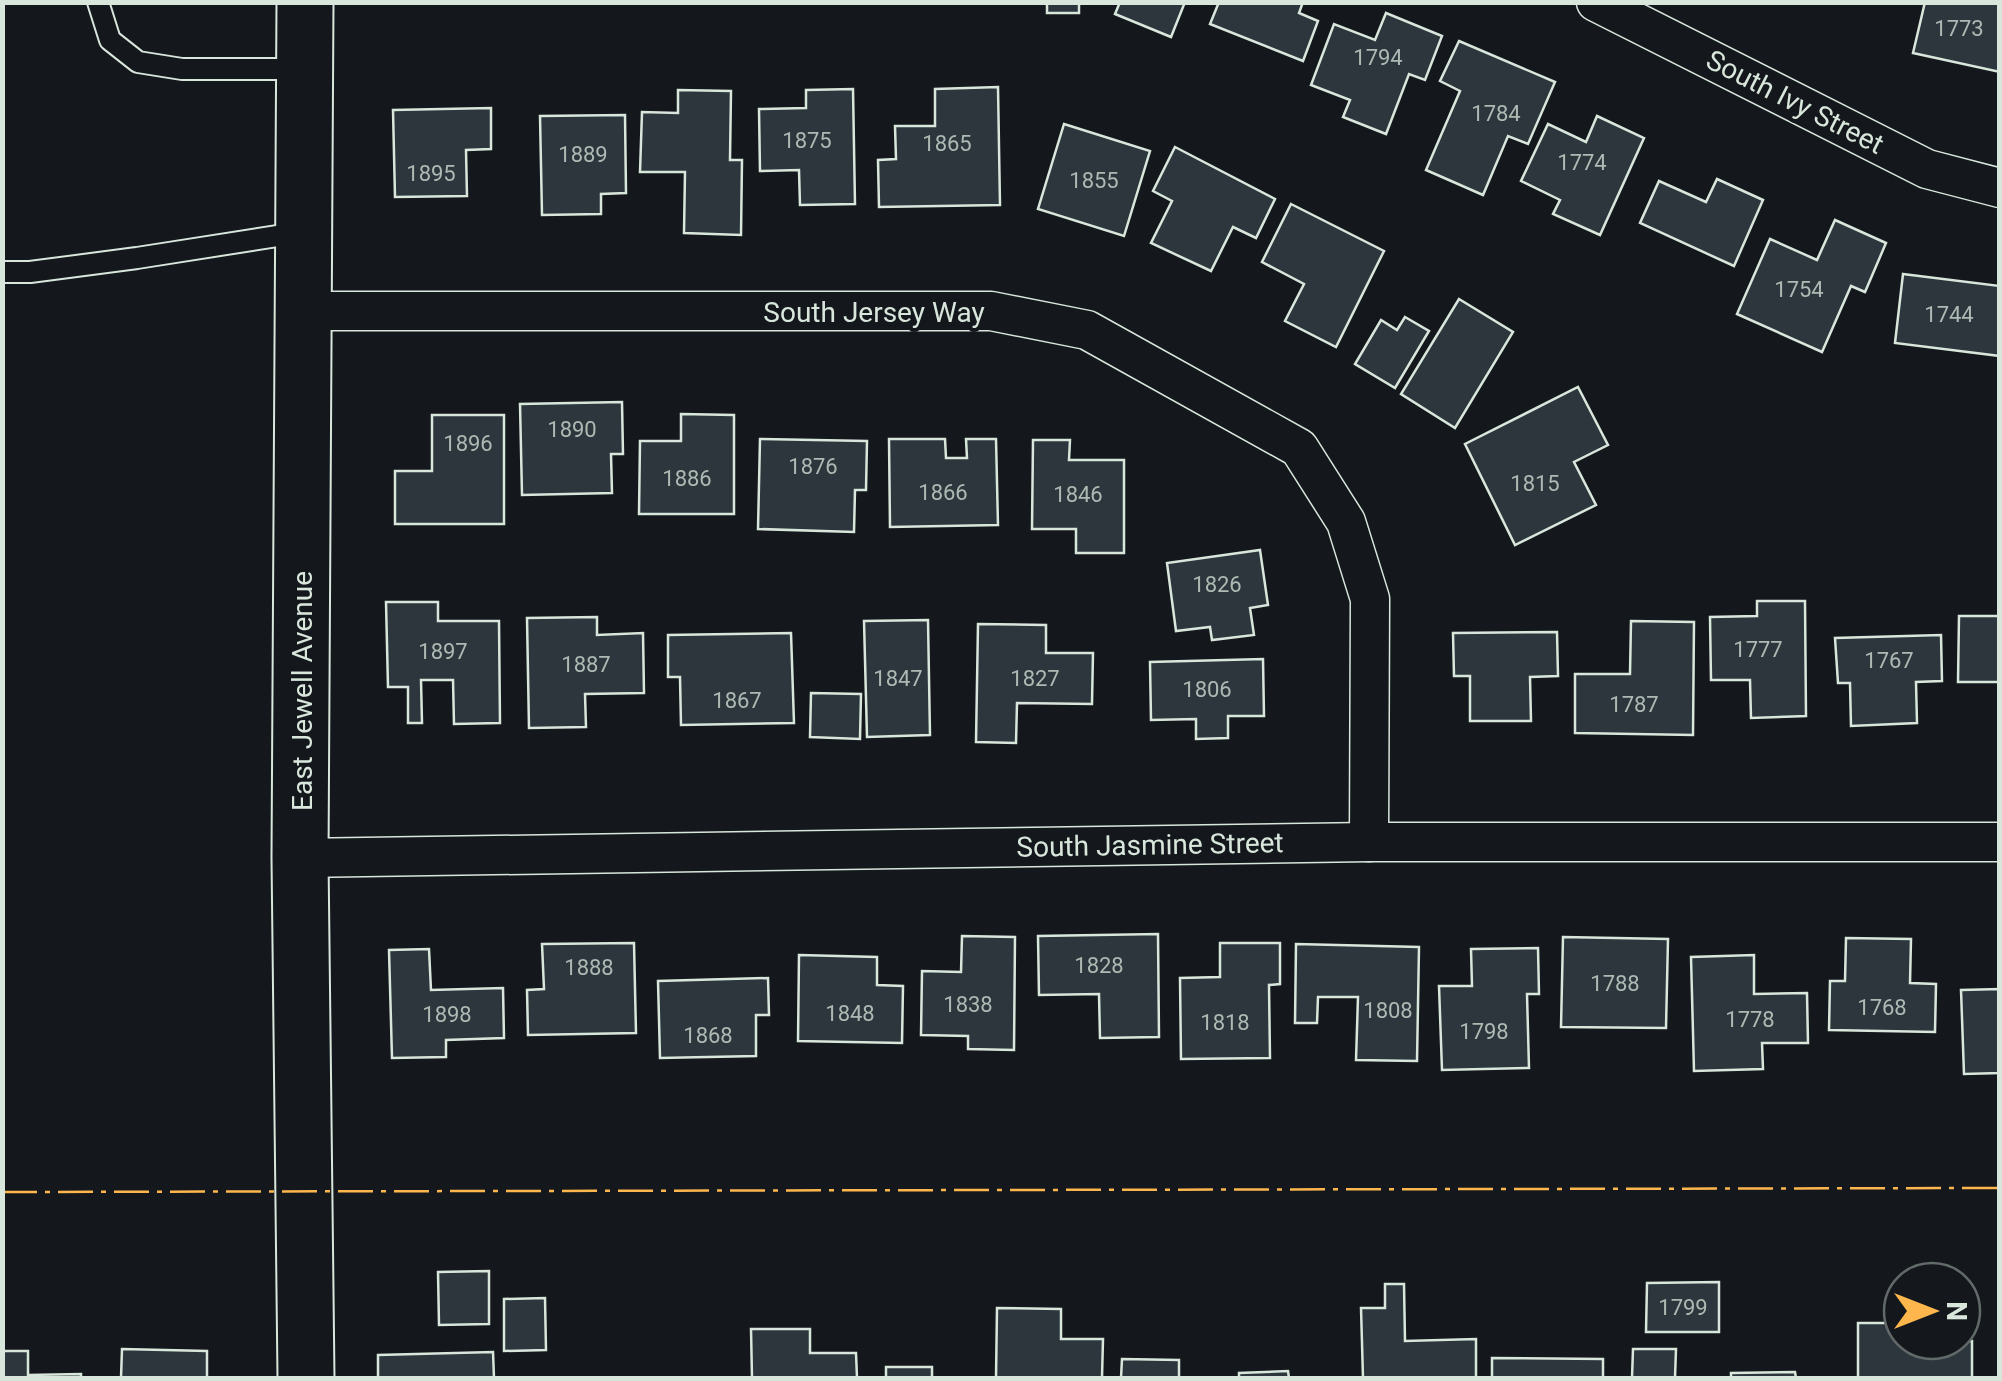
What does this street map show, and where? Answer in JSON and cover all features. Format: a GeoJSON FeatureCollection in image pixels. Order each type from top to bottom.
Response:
{"type":"FeatureCollection","features":[{"type":"Feature","properties":{"kind":"street","name":"East Jewell Avenue"},"geometry":{"type":"LineString","coordinates":[[304,2],[300,858],[306,1378]]}},
{"type":"Feature","properties":{"kind":"street","name":"South Ivy Street"},"geometry":{"type":"LineString","coordinates":[[1596,2],[1927,169],[2000,188]]}},
{"type":"Feature","properties":{"kind":"street","name":"South Jersey Way"},"geometry":{"type":"LineString","coordinates":[[304,311],[991,311],[1087,330],[1299,448],[1346,522],[1370,598],[1368,842]]}},
{"type":"Feature","properties":{"kind":"street","name":"South Jasmine Street"},"geometry":{"type":"LineString","coordinates":[[300,858],[1368,842],[2000,842]]}},
{"type":"Feature","properties":{"kind":"lane"},"geometry":{"type":"LineString","coordinates":[[98,2],[110,40],[138,62],[182,69],[304,68]]}},
{"type":"Feature","properties":{"kind":"lane"},"geometry":{"type":"LineString","coordinates":[[2,272],[30,272],[304,232]]}},
{"type":"Feature","properties":{"kind":"building"},"geometry":{"type":"Polygon","coordinates":[[[1047,2],[1079,2],[1079,13],[1047,13],[1047,2]]]}},
{"type":"Feature","properties":{"kind":"building"},"geometry":{"type":"Polygon","coordinates":[[[1120,2],[1185,2],[1171,37],[1115,14],[1120,2]]]}},
{"type":"Feature","properties":{"kind":"building"},"geometry":{"type":"Polygon","coordinates":[[[1219,2],[1303,2],[1299,13],[1318,21],[1303,61],[1210,24],[1219,2]]]}},
{"type":"Feature","properties":{"kind":"building"},"geometry":{"type":"Polygon","coordinates":[[[1925,2],[2000,2],[2000,72],[1913,53],[1925,2]]]}},
{"type":"Feature","properties":{"kind":"building"},"geometry":{"type":"Polygon","coordinates":[[[1386,13],[1442,36],[1425,80],[1409,74],[1386,134],[1343,117],[1350,100],[1311,85],[1334,24],[1375,40],[1386,13]]]}},
{"type":"Feature","properties":{"kind":"building"},"geometry":{"type":"Polygon","coordinates":[[[1459,41],[1555,82],[1528,144],[1508,136],[1483,195],[1426,170],[1460,91],[1440,81],[1459,41]]]}},
{"type":"Feature","properties":{"kind":"building"},"geometry":{"type":"Polygon","coordinates":[[[998,87],[1000,205],[879,207],[878,160],[896,159],[895,126],[935,126],[935,89],[998,87]]]}},
{"type":"Feature","properties":{"kind":"building"},"geometry":{"type":"Polygon","coordinates":[[[853,89],[855,204],[800,205],[799,170],[760,171],[759,109],[806,108],[806,90],[853,89]]]}},
{"type":"Feature","properties":{"kind":"building"},"geometry":{"type":"Polygon","coordinates":[[[678,90],[731,91],[730,160],[742,160],[741,235],[684,233],[685,172],[640,172],[642,112],[678,113],[678,90]]]}},
{"type":"Feature","properties":{"kind":"building"},"geometry":{"type":"Polygon","coordinates":[[[491,108],[491,149],[466,150],[467,196],[395,197],[393,110],[491,108]]]}},
{"type":"Feature","properties":{"kind":"building"},"geometry":{"type":"Polygon","coordinates":[[[625,115],[626,193],[601,194],[601,214],[542,215],[540,116],[625,115]]]}},
{"type":"Feature","properties":{"kind":"building"},"geometry":{"type":"Polygon","coordinates":[[[1597,116],[1644,138],[1600,235],[1553,214],[1560,200],[1521,181],[1548,124],[1586,142],[1597,116]]]}},
{"type":"Feature","properties":{"kind":"building"},"geometry":{"type":"Polygon","coordinates":[[[1064,124],[1150,151],[1124,236],[1038,209],[1064,124]]]}},
{"type":"Feature","properties":{"kind":"building"},"geometry":{"type":"Polygon","coordinates":[[[1175,147],[1275,199],[1256,238],[1233,227],[1211,271],[1151,243],[1172,201],[1153,191],[1175,147]]]}},
{"type":"Feature","properties":{"kind":"building"},"geometry":{"type":"Polygon","coordinates":[[[1717,179],[1763,200],[1734,266],[1640,223],[1659,181],[1706,202],[1717,179]]]}},
{"type":"Feature","properties":{"kind":"building"},"geometry":{"type":"Polygon","coordinates":[[[1291,204],[1384,251],[1336,347],[1285,321],[1304,284],[1262,262],[1291,204]]]}},
{"type":"Feature","properties":{"kind":"building"},"geometry":{"type":"Polygon","coordinates":[[[1835,220],[1886,243],[1865,292],[1851,286],[1822,352],[1737,314],[1770,239],[1817,260],[1835,220]]]}},
{"type":"Feature","properties":{"kind":"building"},"geometry":{"type":"Polygon","coordinates":[[[1903,274],[2000,286],[2000,356],[1895,343],[1903,274]]]}},
{"type":"Feature","properties":{"kind":"building"},"geometry":{"type":"Polygon","coordinates":[[[1459,299],[1513,332],[1455,428],[1401,394],[1459,299]]]}},
{"type":"Feature","properties":{"kind":"building"},"geometry":{"type":"Polygon","coordinates":[[[1405,317],[1429,331],[1395,388],[1355,364],[1381,320],[1397,330],[1405,317]]]}},
{"type":"Feature","properties":{"kind":"building"},"geometry":{"type":"Polygon","coordinates":[[[1578,387],[1608,445],[1574,462],[1596,505],[1515,545],[1465,444],[1578,387]]]}},
{"type":"Feature","properties":{"kind":"building"},"geometry":{"type":"Polygon","coordinates":[[[622,402],[623,454],[611,454],[612,493],[522,495],[520,404],[622,402]]]}},
{"type":"Feature","properties":{"kind":"building"},"geometry":{"type":"Polygon","coordinates":[[[681,414],[734,415],[734,514],[639,514],[640,441],[681,441],[681,414]]]}},
{"type":"Feature","properties":{"kind":"building"},"geometry":{"type":"Polygon","coordinates":[[[432,415],[504,415],[504,524],[395,524],[395,471],[432,471],[432,415]]]}},
{"type":"Feature","properties":{"kind":"building"},"geometry":{"type":"Polygon","coordinates":[[[760,439],[867,441],[866,490],[855,490],[854,532],[758,529],[760,439]]]}},
{"type":"Feature","properties":{"kind":"building"},"geometry":{"type":"Polygon","coordinates":[[[889,439],[945,439],[946,458],[967,458],[966,439],[996,439],[998,525],[890,527],[889,439]]]}},
{"type":"Feature","properties":{"kind":"building"},"geometry":{"type":"Polygon","coordinates":[[[1033,440],[1070,440],[1069,460],[1124,460],[1124,553],[1076,553],[1076,529],[1032,529],[1033,440]]]}},
{"type":"Feature","properties":{"kind":"building"},"geometry":{"type":"Polygon","coordinates":[[[1260,550],[1268,605],[1250,608],[1254,635],[1212,640],[1210,627],[1176,631],[1167,563],[1260,550]]]}},
{"type":"Feature","properties":{"kind":"building"},"geometry":{"type":"Polygon","coordinates":[[[1757,601],[1805,601],[1806,716],[1751,718],[1750,680],[1711,680],[1710,617],[1757,616],[1757,601]]]}},
{"type":"Feature","properties":{"kind":"building"},"geometry":{"type":"Polygon","coordinates":[[[386,602],[438,602],[438,621],[499,621],[500,723],[454,724],[453,680],[421,680],[422,723],[408,723],[408,687],[388,687],[386,602]]]}},
{"type":"Feature","properties":{"kind":"building"},"geometry":{"type":"Polygon","coordinates":[[[1959,616],[2000,616],[2000,682],[1958,682],[1959,616]]]}},
{"type":"Feature","properties":{"kind":"building"},"geometry":{"type":"Polygon","coordinates":[[[597,617],[597,635],[643,633],[644,693],[585,694],[586,727],[529,728],[527,618],[597,617]]]}},
{"type":"Feature","properties":{"kind":"building"},"geometry":{"type":"Polygon","coordinates":[[[928,620],[930,735],[867,737],[864,621],[928,620]]]}},
{"type":"Feature","properties":{"kind":"building"},"geometry":{"type":"Polygon","coordinates":[[[1631,621],[1694,622],[1693,735],[1575,733],[1575,674],[1630,674],[1631,621]]]}},
{"type":"Feature","properties":{"kind":"building"},"geometry":{"type":"Polygon","coordinates":[[[978,624],[1046,625],[1046,653],[1093,653],[1092,704],[1017,703],[1016,743],[976,742],[978,624]]]}},
{"type":"Feature","properties":{"kind":"building"},"geometry":{"type":"Polygon","coordinates":[[[1557,632],[1558,676],[1530,677],[1531,721],[1470,721],[1470,676],[1454,676],[1453,633],[1557,632]]]}},
{"type":"Feature","properties":{"kind":"building"},"geometry":{"type":"Polygon","coordinates":[[[791,633],[794,723],[681,725],[680,677],[668,677],[668,635],[791,633]]]}},
{"type":"Feature","properties":{"kind":"building"},"geometry":{"type":"Polygon","coordinates":[[[1941,635],[1942,681],[1916,682],[1917,723],[1851,726],[1850,683],[1838,683],[1835,638],[1941,635]]]}},
{"type":"Feature","properties":{"kind":"building"},"geometry":{"type":"Polygon","coordinates":[[[1263,659],[1264,716],[1228,716],[1228,738],[1196,739],[1196,719],[1151,720],[1150,662],[1263,659]]]}},
{"type":"Feature","properties":{"kind":"building"},"geometry":{"type":"Polygon","coordinates":[[[811,693],[861,694],[860,739],[810,737],[811,693]]]}},
{"type":"Feature","properties":{"kind":"building"},"geometry":{"type":"Polygon","coordinates":[[[1158,934],[1159,1037],[1100,1038],[1099,994],[1039,995],[1038,936],[1158,934]]]}},
{"type":"Feature","properties":{"kind":"building"},"geometry":{"type":"Polygon","coordinates":[[[962,936],[1015,937],[1014,1050],[968,1049],[968,1036],[921,1035],[922,971],[961,972],[962,936]]]}},
{"type":"Feature","properties":{"kind":"building"},"geometry":{"type":"Polygon","coordinates":[[[1563,937],[1668,939],[1666,1028],[1561,1027],[1563,937]]]}},
{"type":"Feature","properties":{"kind":"building"},"geometry":{"type":"Polygon","coordinates":[[[1846,938],[1911,939],[1910,983],[1936,984],[1935,1032],[1829,1030],[1830,981],[1845,981],[1846,938]]]}},
{"type":"Feature","properties":{"kind":"building"},"geometry":{"type":"Polygon","coordinates":[[[634,943],[636,1033],[528,1035],[527,990],[544,989],[542,944],[634,943]]]}},
{"type":"Feature","properties":{"kind":"building"},"geometry":{"type":"Polygon","coordinates":[[[1220,943],[1280,943],[1280,984],[1269,985],[1270,1058],[1181,1059],[1180,978],[1220,977],[1220,943]]]}},
{"type":"Feature","properties":{"kind":"building"},"geometry":{"type":"Polygon","coordinates":[[[1296,944],[1419,947],[1417,1061],[1356,1060],[1358,997],[1318,997],[1317,1023],[1295,1023],[1296,944]]]}},
{"type":"Feature","properties":{"kind":"building"},"geometry":{"type":"Polygon","coordinates":[[[1538,948],[1539,994],[1527,994],[1529,1068],[1442,1070],[1439,986],[1472,986],[1471,949],[1538,948]]]}},
{"type":"Feature","properties":{"kind":"building"},"geometry":{"type":"Polygon","coordinates":[[[429,949],[431,990],[503,988],[504,1038],[446,1040],[446,1057],[392,1058],[389,950],[429,949]]]}},
{"type":"Feature","properties":{"kind":"building"},"geometry":{"type":"Polygon","coordinates":[[[799,955],[877,957],[877,985],[903,986],[902,1043],[798,1041],[799,955]]]}},
{"type":"Feature","properties":{"kind":"building"},"geometry":{"type":"Polygon","coordinates":[[[1754,955],[1754,994],[1807,993],[1808,1043],[1762,1043],[1763,1069],[1694,1071],[1691,957],[1754,955]]]}},
{"type":"Feature","properties":{"kind":"building"},"geometry":{"type":"Polygon","coordinates":[[[768,978],[769,1015],[756,1015],[756,1056],[660,1058],[658,981],[768,978]]]}},
{"type":"Feature","properties":{"kind":"building"},"geometry":{"type":"Polygon","coordinates":[[[2000,989],[2000,1073],[1964,1074],[1961,990],[2000,989]]]}},
{"type":"Feature","properties":{"kind":"building"},"geometry":{"type":"Polygon","coordinates":[[[489,1271],[489,1324],[439,1325],[438,1272],[489,1271]]]}},
{"type":"Feature","properties":{"kind":"building"},"geometry":{"type":"Polygon","coordinates":[[[1719,1282],[1719,1332],[1646,1332],[1647,1283],[1719,1282]]]}},
{"type":"Feature","properties":{"kind":"building"},"geometry":{"type":"Polygon","coordinates":[[[1385,1284],[1404,1284],[1405,1341],[1476,1339],[1476,1378],[1363,1378],[1361,1308],[1385,1308],[1385,1284]]]}},
{"type":"Feature","properties":{"kind":"building"},"geometry":{"type":"Polygon","coordinates":[[[545,1298],[546,1350],[504,1351],[504,1299],[545,1298]]]}},
{"type":"Feature","properties":{"kind":"building"},"geometry":{"type":"Polygon","coordinates":[[[997,1308],[1061,1309],[1061,1339],[1103,1339],[1102,1378],[996,1378],[997,1308]]]}},
{"type":"Feature","properties":{"kind":"building"},"geometry":{"type":"Polygon","coordinates":[[[1858,1323],[1882,1323],[1882,1361],[1972,1361],[1972,1378],[1858,1378],[1858,1323]]]}},
{"type":"Feature","properties":{"kind":"building"},"geometry":{"type":"Polygon","coordinates":[[[751,1329],[810,1329],[810,1353],[856,1353],[857,1378],[752,1378],[751,1329]]]}},
{"type":"Feature","properties":{"kind":"building"},"geometry":{"type":"Polygon","coordinates":[[[122,1349],[207,1351],[207,1378],[121,1378],[122,1349]]]}},
{"type":"Feature","properties":{"kind":"building"},"geometry":{"type":"Polygon","coordinates":[[[1633,1349],[1676,1349],[1675,1378],[1632,1378],[1633,1349]]]}},
{"type":"Feature","properties":{"kind":"building"},"geometry":{"type":"Polygon","coordinates":[[[2,1351],[28,1351],[28,1375],[81,1374],[81,1378],[2,1378],[2,1351]]]}},
{"type":"Feature","properties":{"kind":"building"},"geometry":{"type":"Polygon","coordinates":[[[493,1352],[494,1378],[378,1378],[378,1355],[493,1352]]]}},
{"type":"Feature","properties":{"kind":"building"},"geometry":{"type":"Polygon","coordinates":[[[1492,1358],[1603,1359],[1603,1378],[1492,1378],[1492,1358]]]}},
{"type":"Feature","properties":{"kind":"building"},"geometry":{"type":"Polygon","coordinates":[[[1122,1359],[1179,1360],[1179,1378],[1121,1378],[1122,1359]]]}},
{"type":"Feature","properties":{"kind":"building"},"geometry":{"type":"Polygon","coordinates":[[[886,1367],[932,1367],[932,1378],[886,1378],[886,1367]]]}},
{"type":"Feature","properties":{"kind":"building"},"geometry":{"type":"Polygon","coordinates":[[[1288,1371],[1289,1378],[1239,1378],[1239,1373],[1288,1371]]]}},
{"type":"Feature","properties":{"kind":"building"},"geometry":{"type":"Polygon","coordinates":[[[1795,1372],[1796,1378],[1731,1378],[1731,1373],[1795,1372]]]}},
{"type":"Feature","properties":{"kind":"power"},"geometry":{"type":"LineString","coordinates":[[2,1192],[2000,1188]]}}]}
